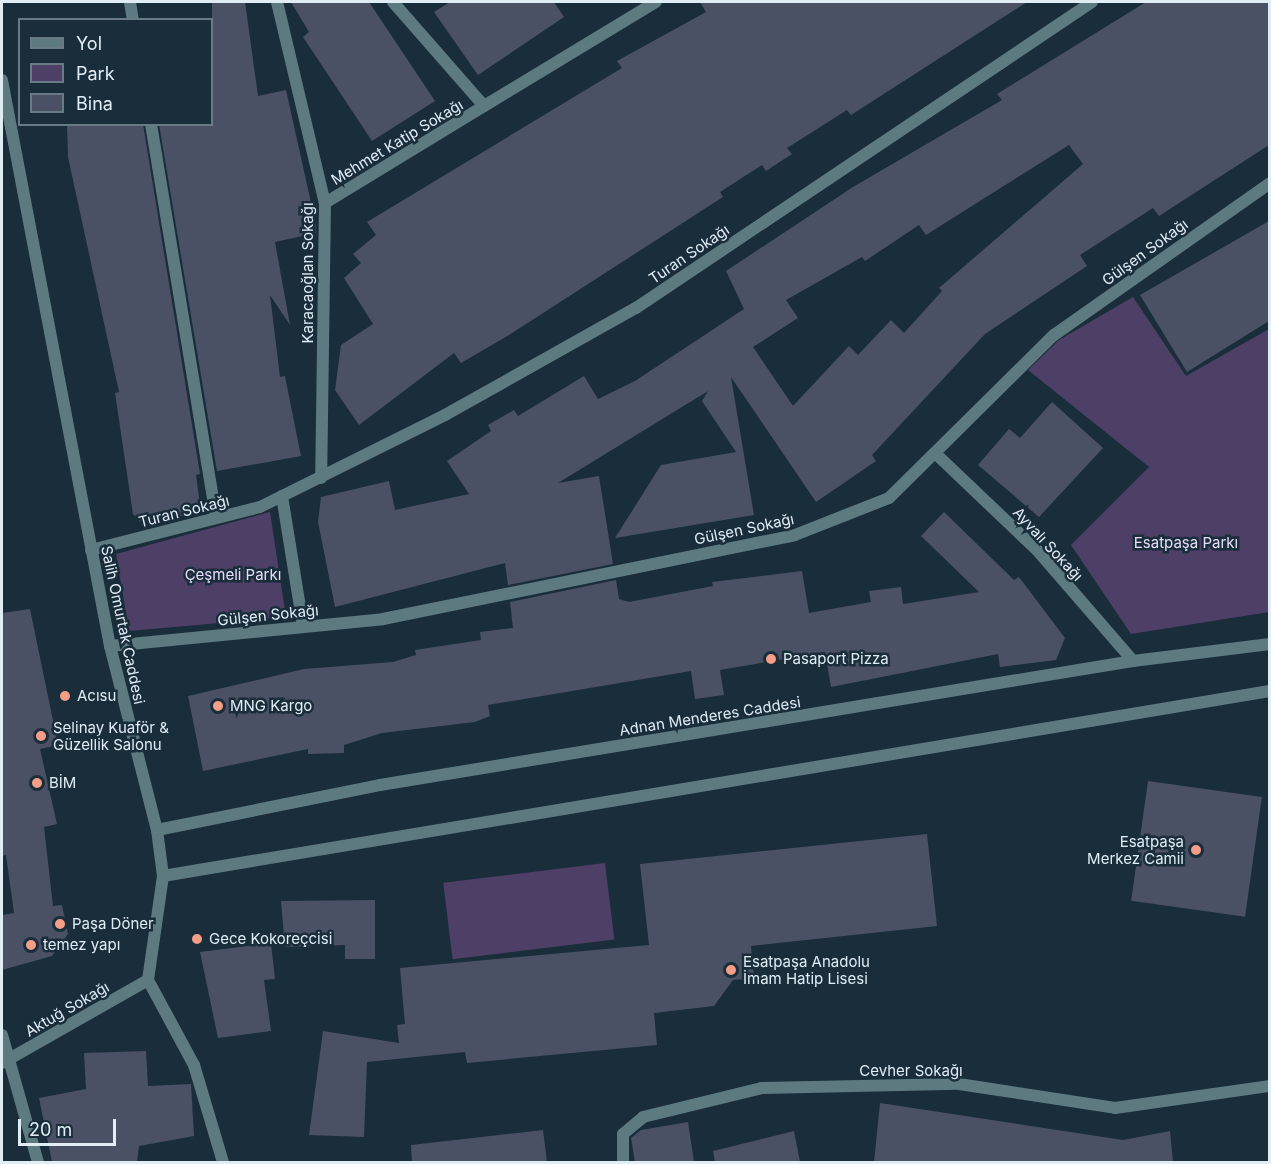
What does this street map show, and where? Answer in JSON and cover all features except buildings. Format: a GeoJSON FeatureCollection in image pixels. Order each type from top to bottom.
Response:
{"type":"FeatureCollection","features":[{"type":"Feature","properties":{"kind":"street"},"geometry":{"type":"LineString","coordinates":[[130,2],[133,18]]}},
{"type":"Feature","properties":{"kind":"street","name":"Karacaoğlan Sokağı"},"geometry":{"type":"LineString","coordinates":[[277,2],[325,203],[321,478]]}},
{"type":"Feature","properties":{"kind":"street","name":"Mehmet Katip Sokağı"},"geometry":{"type":"LineString","coordinates":[[393,2],[484,106]]}},
{"type":"Feature","properties":{"kind":"street","name":"Mehmet Katip Sokağı"},"geometry":{"type":"LineString","coordinates":[[325,203],[656,2]]}},
{"type":"Feature","properties":{"kind":"street","name":"Turan Sokağı"},"geometry":{"type":"LineString","coordinates":[[91,550],[216,518],[282,496],[321,478],[636,308],[1092,2]]}},
{"type":"Feature","properties":{"kind":"street","name":"Salih Omurtak Caddesi"},"geometry":{"type":"LineString","coordinates":[[2,80],[110,646],[157,830],[163,876],[148,980]]}},
{"type":"Feature","properties":{"kind":"street"},"geometry":{"type":"LineString","coordinates":[[151,126],[216,518]]}},
{"type":"Feature","properties":{"kind":"street","name":"Gülşen Sokağı"},"geometry":{"type":"LineString","coordinates":[[110,646],[383,619],[795,535],[889,498],[1054,335],[1269,183]]}},
{"type":"Feature","properties":{"kind":"street","name":"Ayvalı Sokağı"},"geometry":{"type":"LineString","coordinates":[[935,453],[1037,550],[1133,661]]}},
{"type":"Feature","properties":{"kind":"street"},"geometry":{"type":"LineString","coordinates":[[282,496],[303,626]]}},
{"type":"Feature","properties":{"kind":"street","name":"Adnan Menderes Caddesi"},"geometry":{"type":"LineString","coordinates":[[157,830],[380,785],[1133,661],[1269,644]]}},
{"type":"Feature","properties":{"kind":"street"},"geometry":{"type":"LineString","coordinates":[[163,876],[1269,691]]}},
{"type":"Feature","properties":{"kind":"street"},"geometry":{"type":"LineString","coordinates":[[148,980],[194,1065],[223,1162]]}},
{"type":"Feature","properties":{"kind":"street","name":"Aktuğ Sokağı"},"geometry":{"type":"LineString","coordinates":[[7,1061],[148,980]]}},
{"type":"Feature","properties":{"kind":"street"},"geometry":{"type":"LineString","coordinates":[[2,1035],[7,1061],[38,1162]]}},
{"type":"Feature","properties":{"kind":"street","name":"Cevher Sokağı"},"geometry":{"type":"LineString","coordinates":[[623,1162],[623,1134],[643,1117],[762,1088],[959,1084],[1115,1108],[1269,1086]]}},
{"type":"Feature","properties":{"kind":"green space","name":"Esatpaşa Parkı"},"geometry":{"type":"Polygon","coordinates":[[[1133,297],[1186,376],[1269,329],[1269,612],[1131,634],[1071,545],[1149,467],[1028,370],[1059,340],[1133,297]]]}},
{"type":"Feature","properties":{"kind":"green space","name":"Çeşmeli Parkı"},"geometry":{"type":"Polygon","coordinates":[[[270,512],[286,617],[129,631],[116,554],[270,512]]]}},
{"type":"Feature","properties":{"kind":"green space"},"geometry":{"type":"Polygon","coordinates":[[[605,863],[614,939],[453,959],[443,883],[605,863]]]}},
{"type":"Feature","properties":{"kind":"place","name":"Pasaport Pizza"},"geometry":{"type":"Point","coordinates":[771,659]}},
{"type":"Feature","properties":{"kind":"place","name":"Acısu"},"geometry":{"type":"Point","coordinates":[65,696]}},
{"type":"Feature","properties":{"kind":"place","name":"MNG Kargo"},"geometry":{"type":"Point","coordinates":[218,706]}},
{"type":"Feature","properties":{"kind":"place","name":"Selinay Kuaför & Güzellik Salonu"},"geometry":{"type":"Point","coordinates":[41,736]}},
{"type":"Feature","properties":{"kind":"place","name":"BİM"},"geometry":{"type":"Point","coordinates":[37,783]}},
{"type":"Feature","properties":{"kind":"place","name":"Esatpaşa Merkez Camii"},"geometry":{"type":"Point","coordinates":[1196,850]}},
{"type":"Feature","properties":{"kind":"place","name":"Paşa Döner"},"geometry":{"type":"Point","coordinates":[60,924]}},
{"type":"Feature","properties":{"kind":"place","name":"Gece Kokoreçcisi"},"geometry":{"type":"Point","coordinates":[197,939]}},
{"type":"Feature","properties":{"kind":"place","name":"temez yapı"},"geometry":{"type":"Point","coordinates":[31,945]}},
{"type":"Feature","properties":{"kind":"place","name":"Esatpaşa Anadolu İmam Hatip Lisesi"},"geometry":{"type":"Point","coordinates":[731,970]}}]}
